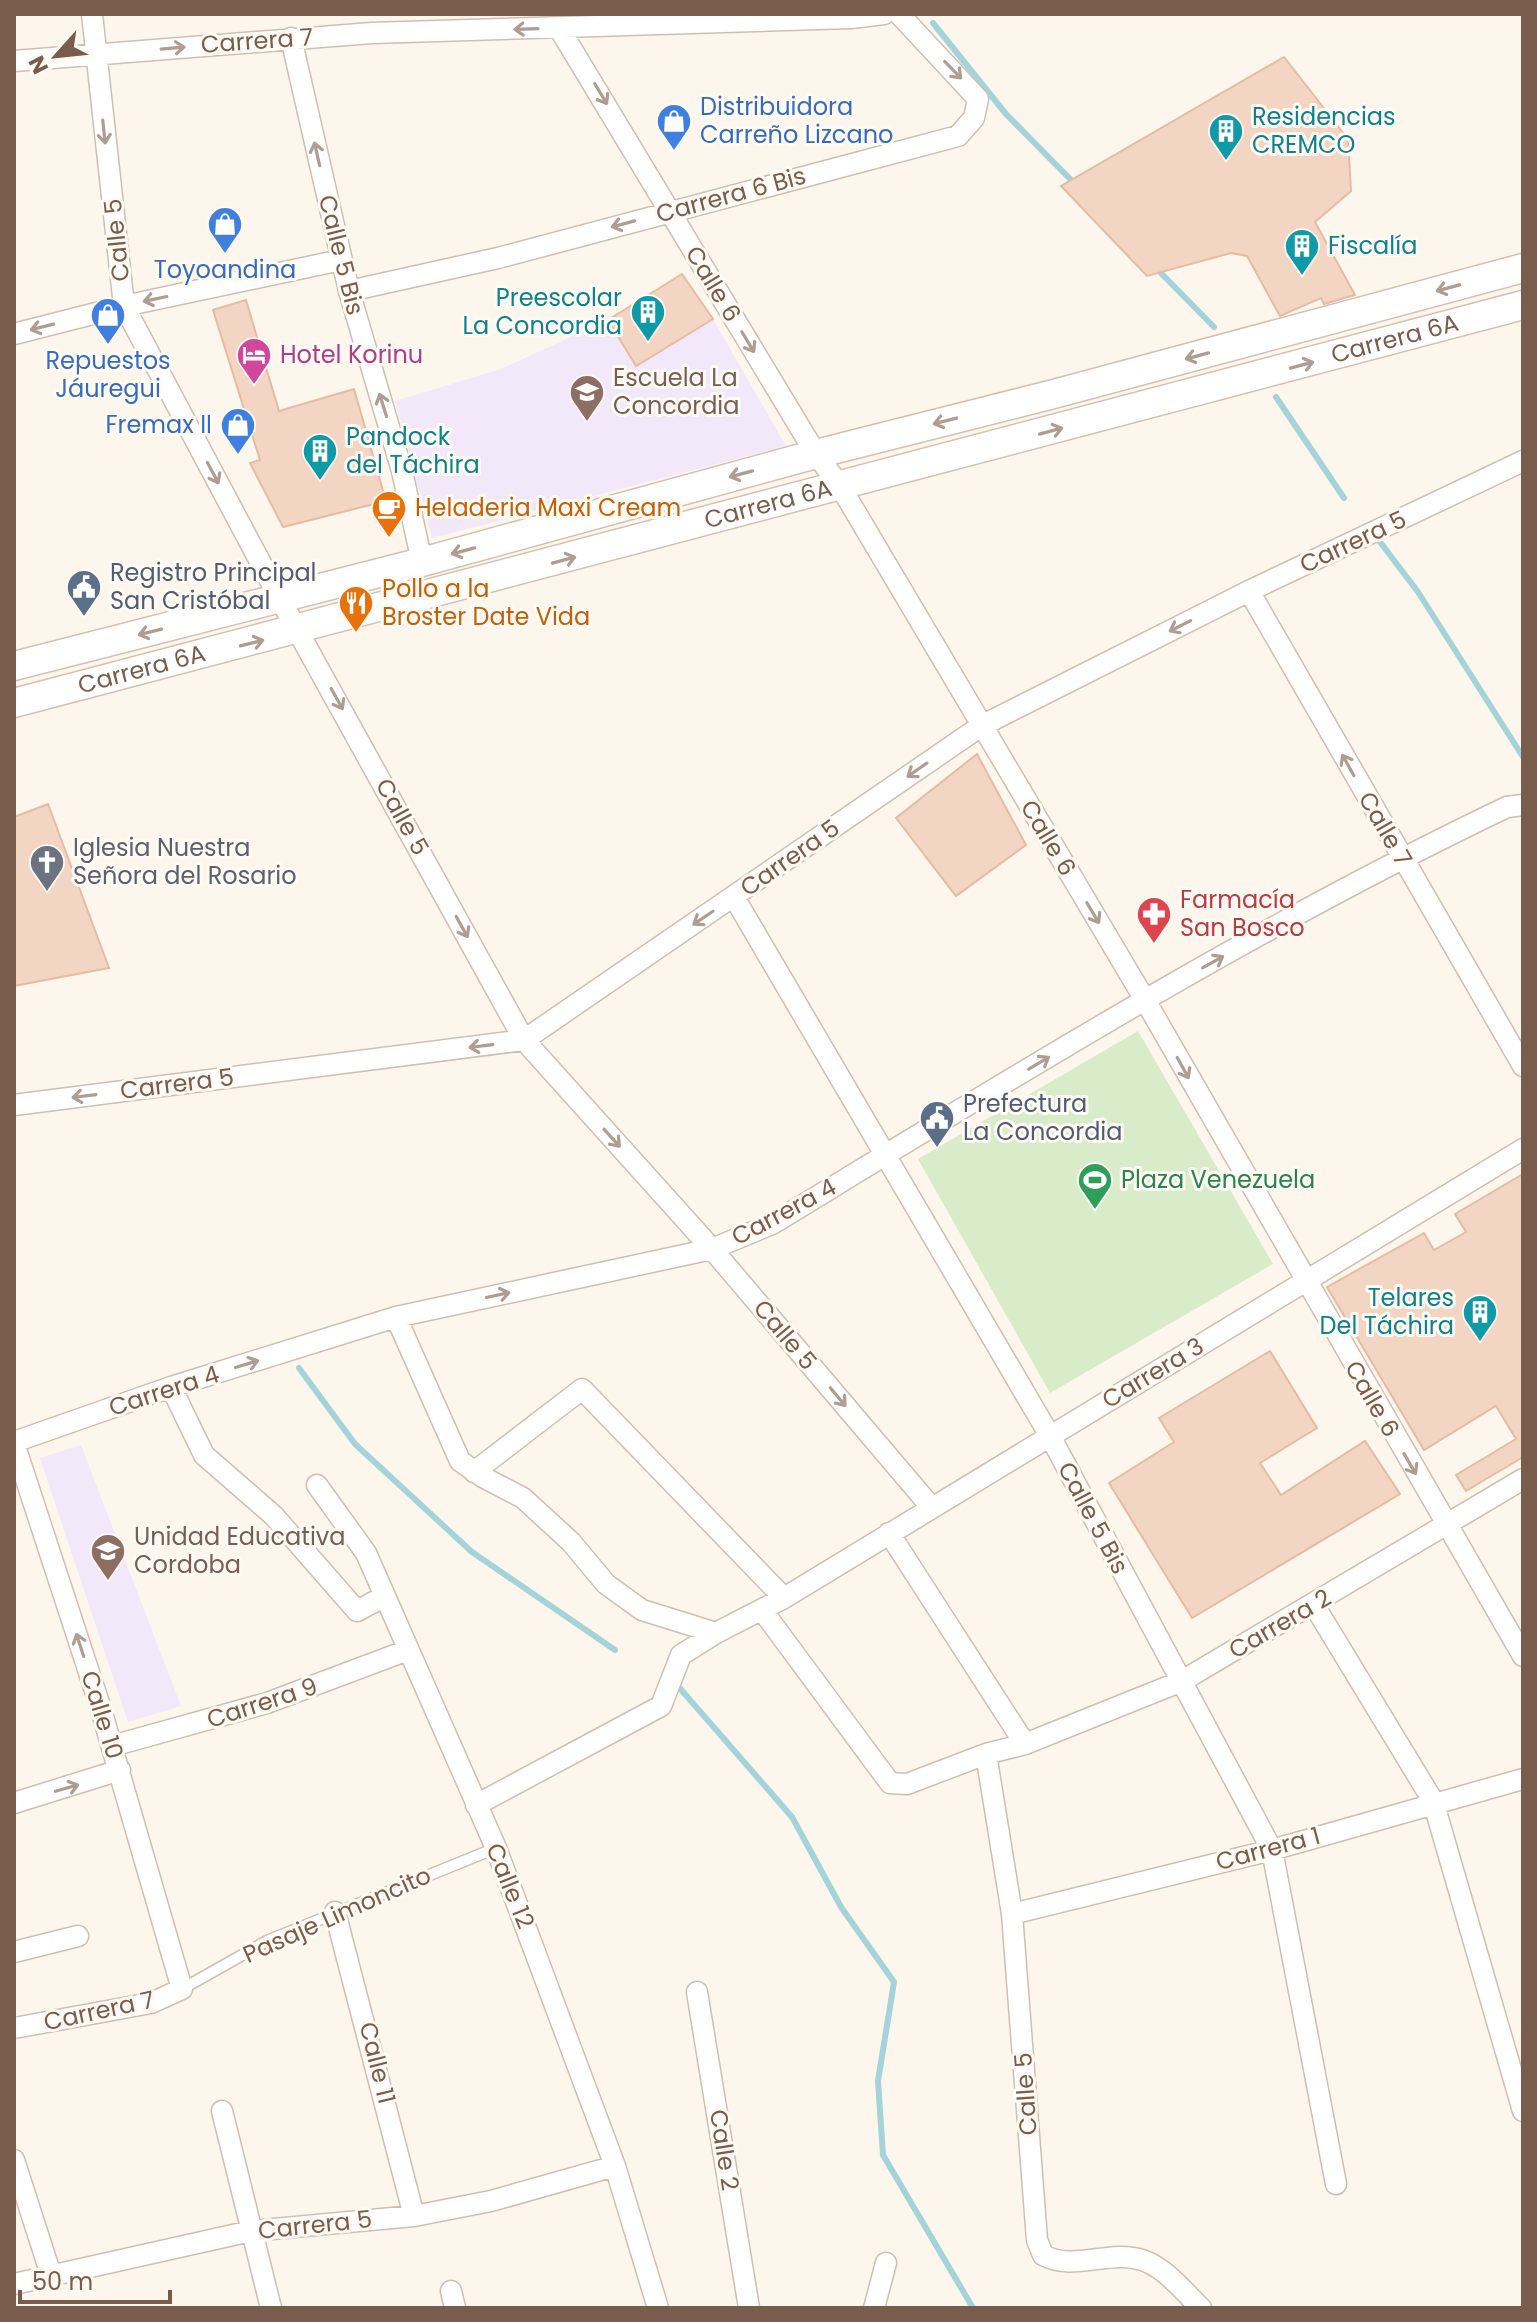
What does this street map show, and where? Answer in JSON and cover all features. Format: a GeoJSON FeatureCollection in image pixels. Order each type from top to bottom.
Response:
{"type":"FeatureCollection","features":[{"type":"Feature","properties":{"kind":"street","name":"Calle 5"},"geometry":{"type":"LineString","coordinates":[[92,14],[124,306],[280,599],[524,1040],[712,1249],[932,1508]]}},
{"type":"Feature","properties":{"kind":"street","name":"Carrera 7"},"geometry":{"type":"LineString","coordinates":[[14,61],[291,38],[372,24],[559,28],[884,14]]}},
{"type":"Feature","properties":{"kind":"street","name":"Carrera 6 Bis"},"geometry":{"type":"LineString","coordinates":[[349,291],[498,258],[958,136],[974,118],[978,99],[899,14]]}},
{"type":"Feature","properties":{"kind":"street","name":"Calle 6"},"geometry":{"type":"LineString","coordinates":[[559,28],[816,454],[840,486],[1145,1000],[1304,1281],[1523,1656]]}},
{"type":"Feature","properties":{"kind":"street","name":"Calle 5 Bis"},"geometry":{"type":"LineString","coordinates":[[291,38],[341,260],[402,471],[422,562]]}},
{"type":"Feature","properties":{"kind":"street"},"geometry":{"type":"LineString","coordinates":[[14,334],[124,306],[341,260]]}},
{"type":"Feature","properties":{"kind":"street","name":"Carrera 6A"},"geometry":{"type":"LineString","coordinates":[[14,666],[422,562],[816,454],[1050,395],[1523,268]]}},
{"type":"Feature","properties":{"kind":"street","name":"Carrera 6A"},"geometry":{"type":"LineString","coordinates":[[14,703],[300,631],[1523,305]]}},
{"type":"Feature","properties":{"kind":"street","name":"Carrera 5"},"geometry":{"type":"LineString","coordinates":[[14,1105],[524,1040],[981,726],[1249,591],[1523,461]]}},
{"type":"Feature","properties":{"kind":"street","name":"Calle 7"},"geometry":{"type":"LineString","coordinates":[[1249,591],[1400,858],[1523,1066]]}},
{"type":"Feature","properties":{"kind":"street","name":"Carrera 4"},"geometry":{"type":"LineString","coordinates":[[14,1442],[171,1387],[396,1317],[712,1249],[772,1224],[1145,1000],[1400,858],[1507,807],[1523,805]]}},
{"type":"Feature","properties":{"kind":"street","name":"Calle 5 Bis"},"geometry":{"type":"LineString","coordinates":[[734,897],[1050,1436],[1157,1641],[1182,1681],[1272,1850],[1336,2184]]}},
{"type":"Feature","properties":{"kind":"street","name":"Carrera 3"},"geometry":{"type":"LineString","coordinates":[[476,1805],[661,1706],[681,1655],[716,1633],[784,1598],[1523,1149]]}},
{"type":"Feature","properties":{"kind":"street"},"geometry":{"type":"LineString","coordinates":[[396,1317],[460,1461],[523,1498],[571,1542],[606,1584],[642,1610],[716,1633]]}},
{"type":"Feature","properties":{"kind":"street"},"geometry":{"type":"LineString","coordinates":[[171,1387],[204,1455],[274,1516],[357,1611],[385,1596]]}},
{"type":"Feature","properties":{"kind":"street"},"geometry":{"type":"LineString","coordinates":[[474,1472],[582,1389],[784,1598]]}},
{"type":"Feature","properties":{"kind":"street","name":"Calle 10"},"geometry":{"type":"LineString","coordinates":[[14,1442],[120,1770],[182,1989]]}},
{"type":"Feature","properties":{"kind":"street","name":"Carrera 2"},"geometry":{"type":"LineString","coordinates":[[762,1610],[890,1783],[907,1784],[986,1754],[1025,1744],[1182,1681],[1523,1479]]}},
{"type":"Feature","properties":{"kind":"street","name":"Calle 12"},"geometry":{"type":"LineString","coordinates":[[317,1485],[366,1553],[496,1848],[615,2166],[658,2308]]}},
{"type":"Feature","properties":{"kind":"street"},"geometry":{"type":"LineString","coordinates":[[889,1533],[1025,1744]]}},
{"type":"Feature","properties":{"kind":"street"},"geometry":{"type":"LineString","coordinates":[[1314,1605],[1433,1801],[1523,2111]]}},
{"type":"Feature","properties":{"kind":"street","name":"Carrera 9"},"geometry":{"type":"LineString","coordinates":[[112,1746],[267,1703],[408,1650]]}},
{"type":"Feature","properties":{"kind":"street","name":"Calle 5"},"geometry":{"type":"LineString","coordinates":[[986,1754],[1012,1914],[1037,2240],[1043,2255],[1058,2263],[1140,2259],[1154,2264],[1201,2308]]}},
{"type":"Feature","properties":{"kind":"street"},"geometry":{"type":"LineString","coordinates":[[14,1803],[120,1770]]}},
{"type":"Feature","properties":{"kind":"street","name":"Carrera 1"},"geometry":{"type":"LineString","coordinates":[[1012,1914],[1272,1850],[1433,1801],[1523,1779]]}},
{"type":"Feature","properties":{"kind":"street","name":"Calle 11"},"geometry":{"type":"LineString","coordinates":[[335,1912],[414,2216]]}},
{"type":"Feature","properties":{"kind":"street"},"geometry":{"type":"LineString","coordinates":[[14,1952],[78,1936]]}},
{"type":"Feature","properties":{"kind":"street","name":"Carrera 7"},"geometry":{"type":"LineString","coordinates":[[14,2028],[151,2003],[182,1989]]}},
{"type":"Feature","properties":{"kind":"street","name":"Calle 2"},"geometry":{"type":"LineString","coordinates":[[697,1992],[749,2308]]}},
{"type":"Feature","properties":{"kind":"street"},"geometry":{"type":"LineString","coordinates":[[222,2111],[271,2308]]}},
{"type":"Feature","properties":{"kind":"street"},"geometry":{"type":"LineString","coordinates":[[14,2160],[51,2275]]}},
{"type":"Feature","properties":{"kind":"street","name":"Carrera 5"},"geometry":{"type":"LineString","coordinates":[[14,2284],[251,2231],[414,2216],[491,2201],[615,2166]]}},
{"type":"Feature","properties":{"kind":"street"},"geometry":{"type":"LineString","coordinates":[[874,2308],[886,2263]]}},
{"type":"Feature","properties":{"kind":"lane","name":"Pasaje Limoncito"},"geometry":{"type":"LineString","coordinates":[[182,1989],[267,1941],[496,1848]]}},
{"type":"Feature","properties":{"kind":"shaded area","name":"Escuela La Concordia"},"geometry":{"type":"Polygon","coordinates":[[[713,319],[786,446],[432,538],[395,401],[501,369],[608,320],[637,366],[713,319]]]}},
{"type":"Feature","properties":{"kind":"shaded area","name":"Unidad Educativa Cordoba"},"geometry":{"type":"Polygon","coordinates":[[[81,1445],[181,1706],[128,1722],[40,1458],[81,1445]]]}},
{"type":"Feature","properties":{"kind":"green space","name":"Plaza Venezuela"},"geometry":{"type":"Polygon","coordinates":[[[1138,1031],[1273,1264],[1050,1393],[918,1159],[1138,1031]]]}},
{"type":"Feature","properties":{"kind":"building","name":"Residencias CREMCO"},"geometry":{"type":"Polygon","coordinates":[[[1284,57],[1348,139],[1351,191],[1315,222],[1355,295],[1324,304],[1321,298],[1280,316],[1247,256],[1231,253],[1147,276],[1061,186],[1284,57]]]}},
{"type":"Feature","properties":{"kind":"building","name":"Preescolar La Concordia"},"geometry":{"type":"Polygon","coordinates":[[[682,274],[713,319],[636,366],[608,320],[682,274]]]}},
{"type":"Feature","properties":{"kind":"building"},"geometry":{"type":"Polygon","coordinates":[[[246,300],[279,411],[354,389],[386,501],[283,527],[250,463],[260,460],[213,310],[246,300]]]}},
{"type":"Feature","properties":{"kind":"building"},"geometry":{"type":"Polygon","coordinates":[[[977,754],[1026,845],[956,896],[896,818],[977,754]]]}},
{"type":"Feature","properties":{"kind":"building","name":"Iglesia Nuestra Señora del Rosario"},"geometry":{"type":"Polygon","coordinates":[[[48,804],[109,968],[14,986],[14,817],[48,804]]]}},
{"type":"Feature","properties":{"kind":"building","name":"Telares Del Táchira"},"geometry":{"type":"Polygon","coordinates":[[[1523,1174],[1523,1457],[1466,1491],[1456,1475],[1516,1439],[1496,1406],[1424,1450],[1327,1287],[1424,1233],[1434,1250],[1466,1232],[1455,1214],[1523,1174]]]}},
{"type":"Feature","properties":{"kind":"building"},"geometry":{"type":"Polygon","coordinates":[[[1270,1351],[1317,1428],[1260,1463],[1281,1495],[1365,1441],[1400,1494],[1192,1618],[1109,1483],[1174,1442],[1159,1418],[1270,1351]]]}},
{"type":"Feature","properties":{"kind":"waterway"},"geometry":{"type":"LineString","coordinates":[[933,23],[1006,114],[1076,185]]}},
{"type":"Feature","properties":{"kind":"waterway"},"geometry":{"type":"LineString","coordinates":[[1156,268],[1214,327]]}},
{"type":"Feature","properties":{"kind":"waterway"},"geometry":{"type":"LineString","coordinates":[[1276,397],[1344,498]]}},
{"type":"Feature","properties":{"kind":"waterway"},"geometry":{"type":"LineString","coordinates":[[1374,534],[1418,592],[1523,757]]}},
{"type":"Feature","properties":{"kind":"waterway"},"geometry":{"type":"LineString","coordinates":[[299,1368],[355,1444],[472,1552],[615,1650]]}},
{"type":"Feature","properties":{"kind":"waterway"},"geometry":{"type":"LineString","coordinates":[[677,1685],[792,1817],[841,1907],[894,1982],[878,2081],[883,2155],[973,2308]]}},
{"type":"Feature","properties":{"kind":"place","name":"Distribuidora Carreño Lizcano"},"geometry":{"type":"Point","coordinates":[674,152]}},
{"type":"Feature","properties":{"kind":"place","name":"Residencias CREMCO"},"geometry":{"type":"Point","coordinates":[1226,162]}},
{"type":"Feature","properties":{"kind":"place","name":"Toyoandina"},"geometry":{"type":"Point","coordinates":[225,255]}},
{"type":"Feature","properties":{"kind":"place","name":"Fiscalía"},"geometry":{"type":"Point","coordinates":[1302,277]}},
{"type":"Feature","properties":{"kind":"place","name":"Preescolar La Concordia"},"geometry":{"type":"Point","coordinates":[648,343]}},
{"type":"Feature","properties":{"kind":"place","name":"Repuestos Jáuregui"},"geometry":{"type":"Point","coordinates":[108,346]}},
{"type":"Feature","properties":{"kind":"place","name":"Hotel Korinu"},"geometry":{"type":"Point","coordinates":[254,386]}},
{"type":"Feature","properties":{"kind":"place","name":"Escuela La Concordia"},"geometry":{"type":"Point","coordinates":[587,423]}},
{"type":"Feature","properties":{"kind":"place","name":"Fremax II"},"geometry":{"type":"Point","coordinates":[238,456]}},
{"type":"Feature","properties":{"kind":"place","name":"Pandock del Táchira"},"geometry":{"type":"Point","coordinates":[320,482]}},
{"type":"Feature","properties":{"kind":"place","name":"Heladeria Maxi Cream"},"geometry":{"type":"Point","coordinates":[389,539]}},
{"type":"Feature","properties":{"kind":"place","name":"Registro Principal San Cristóbal"},"geometry":{"type":"Point","coordinates":[84,618]}},
{"type":"Feature","properties":{"kind":"place","name":"Pollo a la Broster Date Vida"},"geometry":{"type":"Point","coordinates":[356,634]}},
{"type":"Feature","properties":{"kind":"place","name":"Iglesia Nuestra Señora del Rosario"},"geometry":{"type":"Point","coordinates":[47,893]}},
{"type":"Feature","properties":{"kind":"place","name":"Farmacía San Bosco"},"geometry":{"type":"Point","coordinates":[1154,945]}},
{"type":"Feature","properties":{"kind":"place","name":"Prefectura La Concordia"},"geometry":{"type":"Point","coordinates":[937,1149]}},
{"type":"Feature","properties":{"kind":"place","name":"Plaza Venezuela"},"geometry":{"type":"Point","coordinates":[1095,1211]}},
{"type":"Feature","properties":{"kind":"place","name":"Telares Del Táchira"},"geometry":{"type":"Point","coordinates":[1480,1343]}},
{"type":"Feature","properties":{"kind":"place","name":"Unidad Educativa Cordoba"},"geometry":{"type":"Point","coordinates":[108,1582]}}]}
